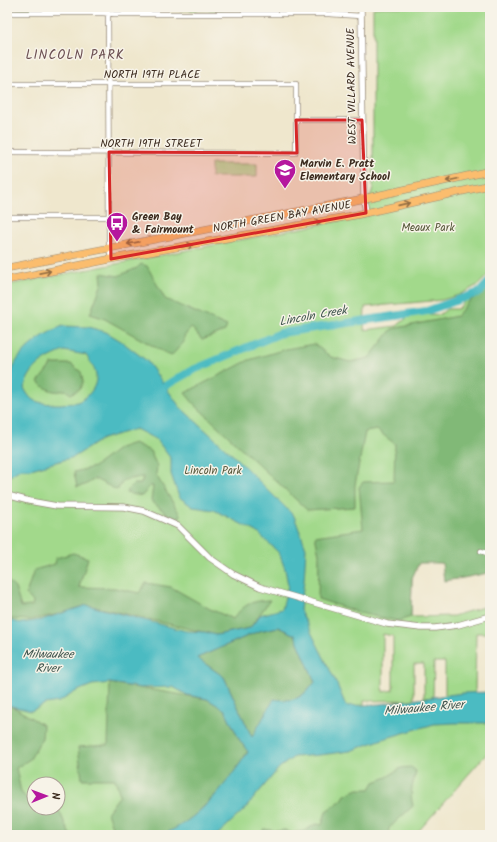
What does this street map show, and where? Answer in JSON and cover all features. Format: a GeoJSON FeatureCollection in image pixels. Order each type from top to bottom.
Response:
{"type":"FeatureCollection","features":[{"type":"Feature","properties":{"kind":"main road","name":"NORTH GREEN BAY AVENUE"},"geometry":{"type":"LineString","coordinates":[[7,268],[364,199],[490,171]]}},
{"type":"Feature","properties":{"kind":"main road","name":"NORTH GREEN BAY AVENUE"},"geometry":{"type":"LineString","coordinates":[[7,280],[111,259],[366,213],[490,185]]}},
{"type":"Feature","properties":{"kind":"street"},"geometry":{"type":"LineString","coordinates":[[108,7],[109,248],[111,259]]}},
{"type":"Feature","properties":{"kind":"street","name":"WEST VILLARD AVENUE"},"geometry":{"type":"LineString","coordinates":[[361,7],[362,120],[364,199],[366,213]]}},
{"type":"Feature","properties":{"kind":"street"},"geometry":{"type":"LineString","coordinates":[[7,13],[329,14],[361,16]]}},
{"type":"Feature","properties":{"kind":"street","name":"NORTH 19TH PLACE"},"geometry":{"type":"LineString","coordinates":[[7,84],[296,84],[296,120]]}},
{"type":"Feature","properties":{"kind":"street"},"geometry":{"type":"LineString","coordinates":[[296,120],[362,120]]}},
{"type":"Feature","properties":{"kind":"street","name":"NORTH 19TH STREET"},"geometry":{"type":"LineString","coordinates":[[7,152],[294,153],[296,150],[296,120]]}},
{"type":"Feature","properties":{"kind":"street"},"geometry":{"type":"LineString","coordinates":[[7,217],[109,217]]}},
{"type":"Feature","properties":{"kind":"street"},"geometry":{"type":"LineString","coordinates":[[8,495],[29,501],[57,506],[124,507],[144,511],[178,526],[210,558],[233,574],[260,587],[387,624],[422,628],[458,625],[490,616]]}},
{"type":"Feature","properties":{"kind":"street"},"geometry":{"type":"LineString","coordinates":[[481,552],[490,554]]}},
{"type":"Feature","properties":{"kind":"highlighted area"},"geometry":{"type":"Polygon","coordinates":[[[296,120],[362,120],[366,213],[111,259],[109,152],[297,153],[296,120]]]}},
{"type":"Feature","properties":{"kind":"green space"},"geometry":{"type":"Polygon","coordinates":[[[7,7],[103,7],[103,10],[7,10],[7,7]]]}},
{"type":"Feature","properties":{"kind":"green space"},"geometry":{"type":"Polygon","coordinates":[[[114,7],[346,7],[346,11],[114,10],[114,7]]]}},
{"type":"Feature","properties":{"kind":"green space","name":"Lincoln Park"},"geometry":{"type":"Polygon","coordinates":[[[490,7],[490,273],[478,285],[459,295],[442,300],[365,307],[364,330],[397,326],[409,316],[430,314],[439,315],[447,309],[458,309],[465,301],[490,289],[413,545],[411,617],[453,616],[490,605],[490,633],[476,633],[475,693],[445,696],[445,662],[434,662],[433,698],[424,699],[424,664],[414,664],[414,700],[364,701],[364,707],[490,703],[490,750],[415,835],[7,835],[7,285],[364,216],[373,188],[373,8],[490,7]],[[383,634],[383,692],[393,690],[393,636],[383,634]]]}},
{"type":"Feature","properties":{"kind":"green space"},"geometry":{"type":"Polygon","coordinates":[[[211,164],[257,164],[257,177],[211,177],[211,164]]]}},
{"type":"Feature","properties":{"kind":"green space"},"geometry":{"type":"Polygon","coordinates":[[[141,264],[147,266],[165,299],[227,326],[225,331],[202,340],[191,327],[184,337],[184,342],[171,356],[103,318],[90,314],[102,283],[101,273],[118,276],[137,268],[141,264]]]}},
{"type":"Feature","properties":{"kind":"green space"},"geometry":{"type":"Polygon","coordinates":[[[490,287],[490,566],[488,573],[444,581],[442,563],[419,563],[412,578],[411,617],[398,621],[364,614],[318,599],[319,554],[315,536],[363,529],[359,487],[363,482],[394,481],[395,444],[377,430],[365,432],[355,485],[355,507],[307,510],[194,404],[185,393],[249,360],[286,349],[314,344],[331,357],[350,362],[369,358],[392,329],[457,316],[468,302],[490,287]]]}},
{"type":"Feature","properties":{"kind":"green space"},"geometry":{"type":"Polygon","coordinates":[[[52,364],[71,364],[81,372],[83,382],[80,389],[71,394],[65,390],[50,390],[38,382],[52,364]]]}},
{"type":"Feature","properties":{"kind":"green space"},"geometry":{"type":"Polygon","coordinates":[[[134,443],[150,451],[157,466],[156,475],[181,516],[175,520],[151,501],[153,486],[150,486],[142,496],[126,493],[133,484],[141,484],[143,477],[124,480],[117,490],[95,479],[85,485],[77,487],[74,472],[94,467],[119,448],[134,443]]]}},
{"type":"Feature","properties":{"kind":"green space"},"geometry":{"type":"Polygon","coordinates":[[[73,553],[88,558],[79,587],[115,588],[139,593],[146,583],[171,587],[210,609],[233,619],[248,604],[270,600],[250,628],[216,635],[87,605],[60,614],[30,620],[7,619],[7,577],[8,581],[15,588],[21,607],[32,606],[33,602],[26,594],[34,570],[55,564],[56,558],[73,553]]]}},
{"type":"Feature","properties":{"kind":"green space"},"geometry":{"type":"Polygon","coordinates":[[[278,627],[295,635],[315,682],[298,698],[274,700],[252,737],[224,677],[197,658],[259,631],[278,627]]]}},
{"type":"Feature","properties":{"kind":"green space"},"geometry":{"type":"Polygon","coordinates":[[[110,683],[207,699],[225,710],[239,739],[248,751],[228,782],[196,814],[176,830],[161,835],[115,835],[107,813],[120,795],[115,779],[82,779],[78,747],[108,745],[110,683]]]}},
{"type":"Feature","properties":{"kind":"green space"},"geometry":{"type":"Polygon","coordinates":[[[7,705],[15,708],[43,725],[42,738],[30,759],[16,768],[21,792],[26,798],[26,816],[62,816],[70,835],[7,834],[7,705]]]}},
{"type":"Feature","properties":{"kind":"green space"},"geometry":{"type":"Polygon","coordinates":[[[411,767],[416,771],[411,792],[413,806],[389,828],[388,834],[386,835],[259,835],[264,829],[277,831],[285,830],[292,833],[304,831],[316,824],[322,825],[326,811],[342,800],[345,795],[358,789],[370,789],[374,782],[387,777],[401,768],[411,767]]]}},
{"type":"Feature","properties":{"kind":"water","name":"Milwaukee River"},"geometry":{"type":"Polygon","coordinates":[[[63,326],[88,327],[106,332],[121,341],[147,361],[180,407],[235,457],[294,516],[306,548],[300,610],[336,682],[346,706],[381,704],[463,693],[490,692],[490,723],[434,724],[383,739],[350,751],[294,757],[279,768],[244,810],[217,835],[161,835],[188,820],[200,811],[231,776],[248,752],[239,739],[225,710],[207,699],[187,695],[173,687],[141,688],[110,683],[92,685],[75,692],[59,702],[45,704],[31,711],[7,705],[7,620],[22,623],[41,620],[87,605],[186,631],[205,632],[216,635],[250,628],[260,615],[282,609],[288,585],[285,569],[279,553],[257,532],[214,510],[193,507],[179,497],[171,474],[171,459],[157,440],[136,429],[102,439],[74,457],[31,469],[20,469],[7,478],[6,420],[8,389],[11,376],[15,364],[23,352],[42,336],[63,326]],[[64,351],[44,360],[30,374],[24,388],[33,400],[47,404],[72,403],[78,402],[91,392],[96,382],[96,376],[95,371],[86,355],[64,351]],[[278,627],[259,631],[197,658],[224,677],[252,737],[274,699],[288,700],[298,698],[315,682],[295,635],[278,627]]]}},
{"type":"Feature","properties":{"kind":"waterway","name":"Lincoln Creek"},"geometry":{"type":"LineString","coordinates":[[156,391],[193,370],[281,333],[427,311],[480,292],[490,281]]}},
{"type":"Feature","properties":{"kind":"place","name":"Marvin E. Pratt Elementary School"},"geometry":{"type":"Point","coordinates":[285,190]}},
{"type":"Feature","properties":{"kind":"place","name":"Green Bay & Fairmount"},"geometry":{"type":"Point","coordinates":[117,242]}},
{"type":"Feature","properties":{"kind":"district","name":"LINCOLN PARK"},"geometry":{"type":"Point","coordinates":[75,55]}},
{"type":"Feature","properties":{"kind":"park label","name":"Meaux Park"},"geometry":{"type":"Point","coordinates":[428,228]}}]}
